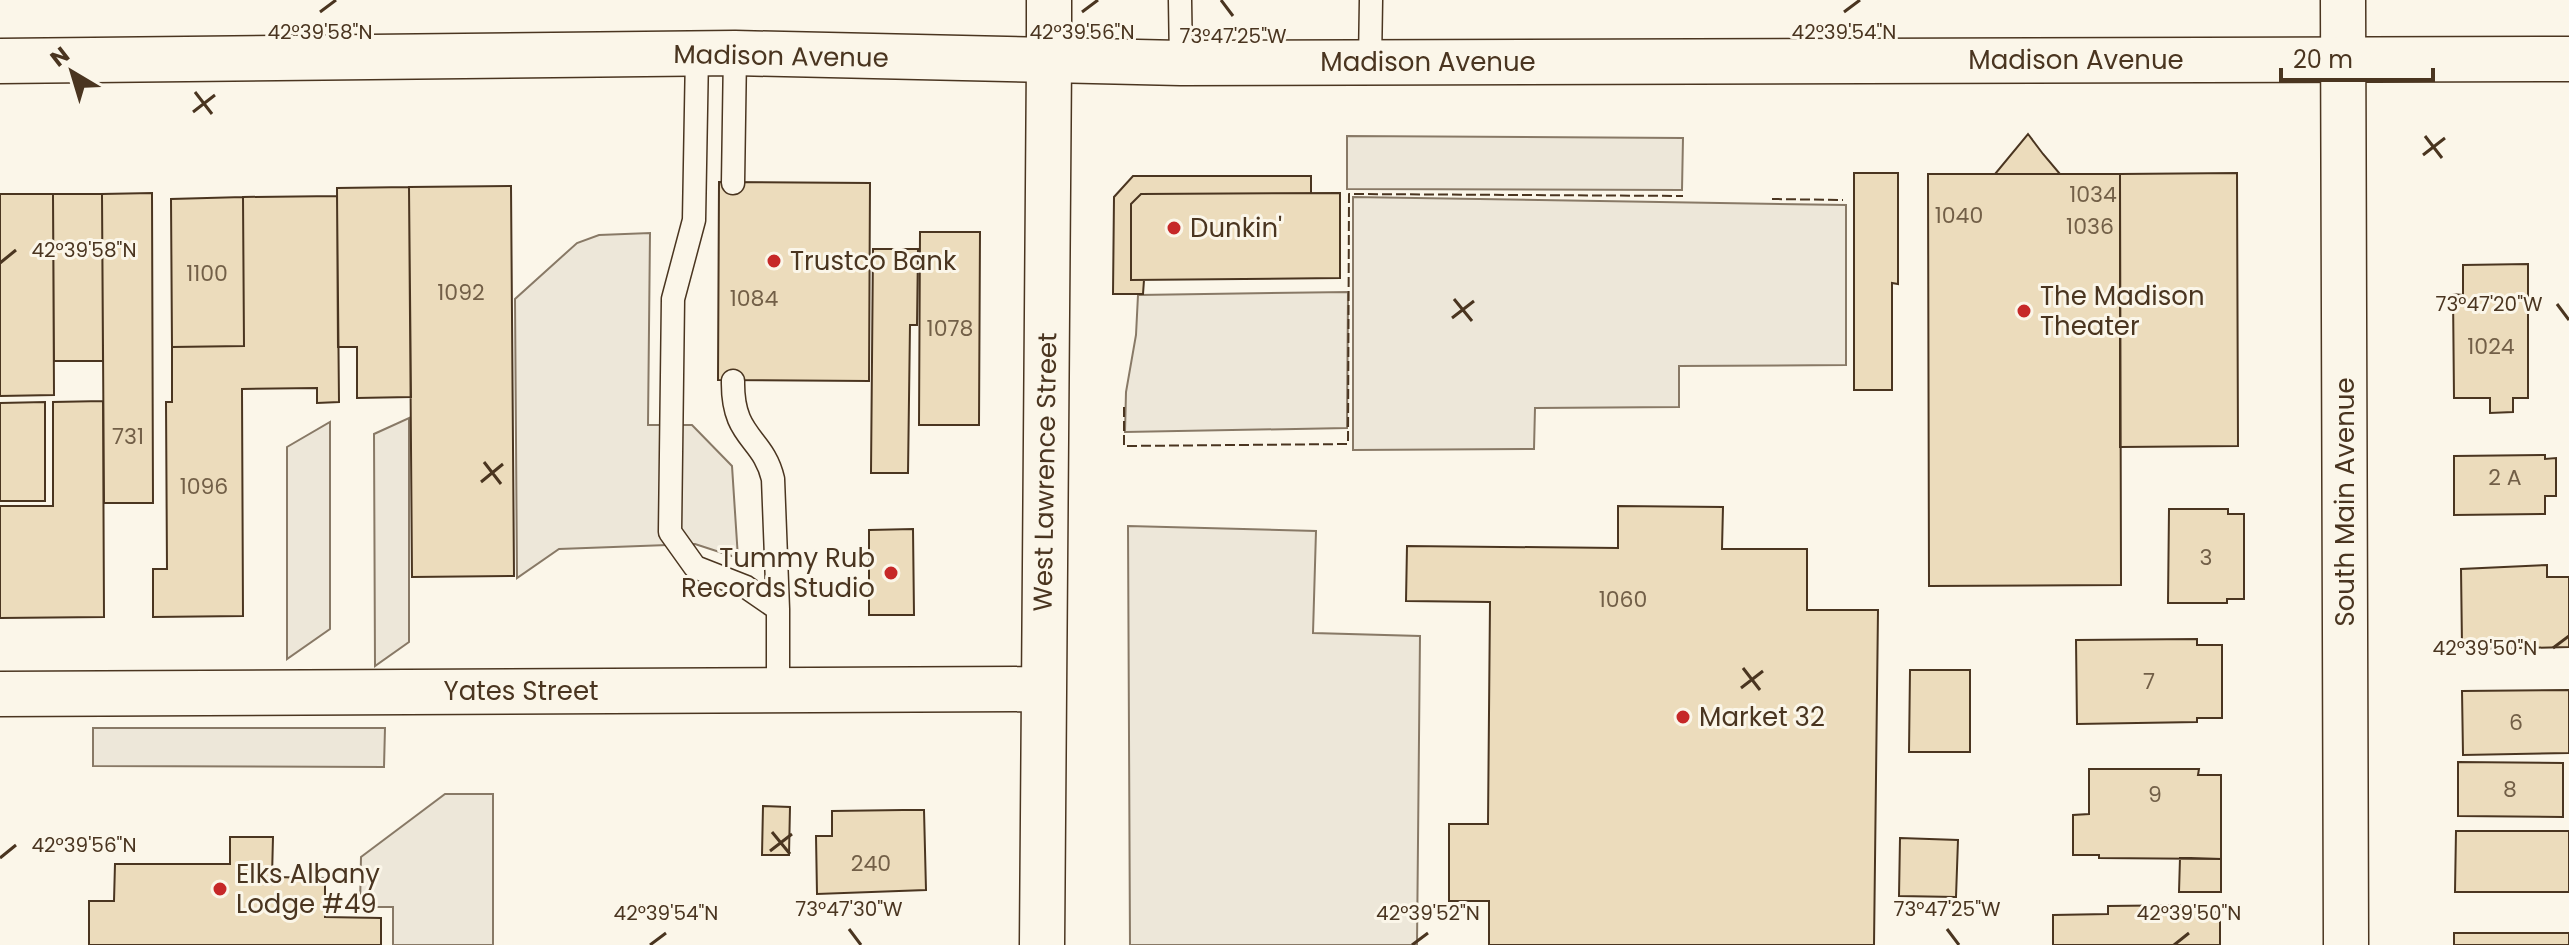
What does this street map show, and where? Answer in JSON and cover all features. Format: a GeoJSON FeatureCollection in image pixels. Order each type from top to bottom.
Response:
{"type":"FeatureCollection","features":[{"type":"Feature","properties":{"kind":"street","name":"West Lawrence Street"},"geometry":{"type":"LineString","coordinates":[[1042,945],[1049,0]]}},
{"type":"Feature","properties":{"kind":"street","name":"South Main Avenue"},"geometry":{"type":"LineString","coordinates":[[2343,0],[2346,945]]}},
{"type":"Feature","properties":{"kind":"street","name":"Madison Avenue"},"geometry":{"type":"LineString","coordinates":[[0,61],[716,53],[1181,63],[2569,59]]}},
{"type":"Feature","properties":{"kind":"street","name":"Yates Street"},"geometry":{"type":"LineString","coordinates":[[0,694],[1043,689]]}},
{"type":"Feature","properties":{"kind":"lane"},"geometry":{"type":"LineString","coordinates":[[1180,0],[1181,63]]}},
{"type":"Feature","properties":{"kind":"lane"},"geometry":{"type":"LineString","coordinates":[[1370,62],[1371,0]]}},
{"type":"Feature","properties":{"kind":"lane"},"geometry":{"type":"LineString","coordinates":[[716,53],[733,183]]}},
{"type":"Feature","properties":{"kind":"lane"},"geometry":{"type":"LineString","coordinates":[[716,53],[694,220],[675,284],[672,312],[670,532],[695,567],[746,587],[778,609]]}},
{"type":"Feature","properties":{"kind":"lane"},"geometry":{"type":"LineString","coordinates":[[733,381],[737,419],[764,459],[773,479],[778,690]]}},
{"type":"Feature","properties":{"kind":"shaded area"},"geometry":{"type":"Polygon","coordinates":[[[1347,136],[1683,138],[1682,190],[1347,189],[1347,136]]]}},
{"type":"Feature","properties":{"kind":"shaded area"},"geometry":{"type":"Polygon","coordinates":[[[1353,197],[1846,205],[1846,365],[1679,366],[1679,407],[1535,408],[1534,449],[1353,450],[1353,197]]]}},
{"type":"Feature","properties":{"kind":"shaded area"},"geometry":{"type":"Polygon","coordinates":[[[650,233],[648,425],[692,425],[732,466],[738,558],[695,544],[559,549],[517,578],[515,299],[577,243],[599,235],[650,233]]]}},
{"type":"Feature","properties":{"kind":"shaded area"},"geometry":{"type":"Polygon","coordinates":[[[1348,292],[1347,428],[1125,432],[1126,392],[1136,335],[1138,295],[1348,292]]]}},
{"type":"Feature","properties":{"kind":"shaded area"},"geometry":{"type":"Polygon","coordinates":[[[409,418],[409,642],[375,666],[374,434],[409,418]]]}},
{"type":"Feature","properties":{"kind":"shaded area"},"geometry":{"type":"Polygon","coordinates":[[[330,422],[330,629],[287,659],[287,447],[330,422]]]}},
{"type":"Feature","properties":{"kind":"shaded area"},"geometry":{"type":"Polygon","coordinates":[[[1128,526],[1316,531],[1313,633],[1420,636],[1417,945],[1130,945],[1128,526]]]}},
{"type":"Feature","properties":{"kind":"shaded area"},"geometry":{"type":"Polygon","coordinates":[[[93,728],[385,728],[384,767],[93,766],[93,728]]]}},
{"type":"Feature","properties":{"kind":"shaded area"},"geometry":{"type":"Polygon","coordinates":[[[445,794],[493,794],[493,945],[393,945],[393,907],[360,907],[361,857],[445,794]]]}},
{"type":"Feature","properties":{"kind":"building"},"geometry":{"type":"Polygon","coordinates":[[[2028,134],[2060,174],[1995,174],[2028,134]]]}},
{"type":"Feature","properties":{"kind":"building"},"geometry":{"type":"Polygon","coordinates":[[[1854,173],[1898,173],[1898,284],[1892,283],[1892,390],[1854,390],[1854,173]]]}},
{"type":"Feature","properties":{"kind":"building"},"geometry":{"type":"Polygon","coordinates":[[[2237,173],[2238,446],[2120,447],[2120,174],[2237,173]]]}},
{"type":"Feature","properties":{"kind":"building","name":"The Madison Theater"},"geometry":{"type":"Polygon","coordinates":[[[1928,174],[2120,174],[2121,585],[1929,586],[1928,174]]]}},
{"type":"Feature","properties":{"kind":"building"},"geometry":{"type":"Polygon","coordinates":[[[1133,176],[1311,176],[1311,193],[1141,194],[1131,204],[1131,280],[1144,280],[1143,294],[1113,294],[1114,197],[1133,176]]]}},
{"type":"Feature","properties":{"kind":"building"},"geometry":{"type":"Polygon","coordinates":[[[719,182],[870,183],[869,381],[718,380],[719,182]]]}},
{"type":"Feature","properties":{"kind":"building"},"geometry":{"type":"Polygon","coordinates":[[[511,186],[514,576],[412,577],[409,187],[511,186]]]}},
{"type":"Feature","properties":{"kind":"building"},"geometry":{"type":"Polygon","coordinates":[[[409,187],[411,397],[357,398],[357,347],[338,347],[337,188],[409,187]]]}},
{"type":"Feature","properties":{"kind":"building"},"geometry":{"type":"Polygon","coordinates":[[[152,193],[153,503],[104,503],[102,194],[152,193]]]}},
{"type":"Feature","properties":{"kind":"building"},"geometry":{"type":"Polygon","coordinates":[[[1340,193],[1340,278],[1131,280],[1131,204],[1141,194],[1340,193]]]}},
{"type":"Feature","properties":{"kind":"building"},"geometry":{"type":"Polygon","coordinates":[[[0,194],[53,194],[54,395],[0,396],[0,194]]]}},
{"type":"Feature","properties":{"kind":"building"},"geometry":{"type":"Polygon","coordinates":[[[53,194],[102,194],[103,361],[54,361],[53,194]]]}},
{"type":"Feature","properties":{"kind":"building"},"geometry":{"type":"Polygon","coordinates":[[[337,196],[339,402],[317,403],[317,388],[242,389],[243,616],[153,617],[153,569],[167,569],[166,402],[172,402],[172,347],[244,346],[243,197],[337,196]]]}},
{"type":"Feature","properties":{"kind":"building"},"geometry":{"type":"Polygon","coordinates":[[[243,197],[244,346],[172,347],[171,199],[243,197]]]}},
{"type":"Feature","properties":{"kind":"building"},"geometry":{"type":"Polygon","coordinates":[[[920,232],[980,232],[979,425],[919,425],[920,232]]]}},
{"type":"Feature","properties":{"kind":"building"},"geometry":{"type":"Polygon","coordinates":[[[873,249],[918,249],[917,325],[910,325],[908,473],[871,473],[873,249]]]}},
{"type":"Feature","properties":{"kind":"building"},"geometry":{"type":"Polygon","coordinates":[[[2528,264],[2528,398],[2513,398],[2513,412],[2490,413],[2490,398],[2454,398],[2453,294],[2463,295],[2463,265],[2528,264]]]}},
{"type":"Feature","properties":{"kind":"building"},"geometry":{"type":"Polygon","coordinates":[[[103,401],[104,617],[0,618],[0,506],[53,506],[53,402],[103,401]]]}},
{"type":"Feature","properties":{"kind":"building"},"geometry":{"type":"Polygon","coordinates":[[[45,402],[45,501],[0,501],[0,403],[45,402]]]}},
{"type":"Feature","properties":{"kind":"building"},"geometry":{"type":"Polygon","coordinates":[[[2545,455],[2545,459],[2556,458],[2556,496],[2545,496],[2545,514],[2454,515],[2454,456],[2545,455]]]}},
{"type":"Feature","properties":{"kind":"building","name":"Market 32"},"geometry":{"type":"Polygon","coordinates":[[[1618,506],[1723,507],[1722,549],[1807,549],[1807,610],[1878,610],[1874,945],[1489,945],[1489,901],[1449,901],[1449,824],[1488,824],[1490,602],[1406,601],[1407,546],[1618,548],[1618,506]]]}},
{"type":"Feature","properties":{"kind":"building"},"geometry":{"type":"Polygon","coordinates":[[[2169,509],[2228,509],[2228,514],[2244,514],[2244,599],[2227,599],[2227,603],[2168,603],[2169,509]]]}},
{"type":"Feature","properties":{"kind":"building","name":"Tummy Rub Records Studio"},"geometry":{"type":"Polygon","coordinates":[[[913,529],[914,615],[869,615],[869,530],[913,529]]]}},
{"type":"Feature","properties":{"kind":"building"},"geometry":{"type":"Polygon","coordinates":[[[2547,565],[2547,577],[2569,577],[2569,647],[2479,649],[2479,646],[2462,646],[2461,569],[2547,565]]]}},
{"type":"Feature","properties":{"kind":"building"},"geometry":{"type":"Polygon","coordinates":[[[2197,639],[2197,645],[2222,645],[2222,718],[2197,718],[2197,722],[2077,724],[2076,640],[2197,639]]]}},
{"type":"Feature","properties":{"kind":"building"},"geometry":{"type":"Polygon","coordinates":[[[1910,670],[1970,670],[1970,752],[1909,752],[1910,670]]]}},
{"type":"Feature","properties":{"kind":"building"},"geometry":{"type":"Polygon","coordinates":[[[2569,690],[2569,753],[2463,755],[2462,691],[2569,690]]]}},
{"type":"Feature","properties":{"kind":"building"},"geometry":{"type":"Polygon","coordinates":[[[2458,762],[2563,763],[2563,817],[2458,816],[2458,762]]]}},
{"type":"Feature","properties":{"kind":"building"},"geometry":{"type":"Polygon","coordinates":[[[2089,769],[2199,769],[2198,775],[2221,775],[2221,859],[2073,855],[2073,815],[2089,814],[2089,769]]]}},
{"type":"Feature","properties":{"kind":"building"},"geometry":{"type":"Polygon","coordinates":[[[763,806],[790,807],[789,855],[762,855],[763,806]]]}},
{"type":"Feature","properties":{"kind":"building"},"geometry":{"type":"Polygon","coordinates":[[[924,810],[926,890],[817,894],[816,836],[832,836],[832,811],[924,810]]]}},
{"type":"Feature","properties":{"kind":"building"},"geometry":{"type":"Polygon","coordinates":[[[2456,831],[2569,831],[2569,892],[2455,892],[2456,831]]]}},
{"type":"Feature","properties":{"kind":"building","name":"Elks Albany Lodge #49"},"geometry":{"type":"Polygon","coordinates":[[[230,837],[273,837],[272,877],[325,878],[325,917],[381,918],[381,945],[89,945],[89,901],[114,901],[115,864],[230,864],[230,837]]]}},
{"type":"Feature","properties":{"kind":"building"},"geometry":{"type":"Polygon","coordinates":[[[1900,838],[1958,840],[1956,897],[1899,896],[1900,838]]]}},
{"type":"Feature","properties":{"kind":"building"},"geometry":{"type":"Polygon","coordinates":[[[2180,858],[2221,859],[2221,892],[2179,892],[2180,858]]]}},
{"type":"Feature","properties":{"kind":"building"},"geometry":{"type":"Polygon","coordinates":[[[2196,905],[2197,912],[2220,912],[2220,945],[2053,945],[2053,915],[2108,914],[2108,906],[2196,905]]]}},
{"type":"Feature","properties":{"kind":"building"},"geometry":{"type":"Polygon","coordinates":[[[2454,933],[2569,933],[2569,945],[2454,945],[2454,933]]]}},
{"type":"Feature","properties":{"kind":"fence"},"geometry":{"type":"LineString","coordinates":[[1124,407],[1124,446],[1348,444],[1349,194],[1683,196]]}},
{"type":"Feature","properties":{"kind":"fence"},"geometry":{"type":"LineString","coordinates":[[1772,199],[1843,200]]}},
{"type":"Feature","properties":{"kind":"place","name":"Dunkin'"},"geometry":{"type":"Point","coordinates":[1174,228]}},
{"type":"Feature","properties":{"kind":"place","name":"Trustco Bank"},"geometry":{"type":"Point","coordinates":[774,261]}},
{"type":"Feature","properties":{"kind":"place","name":"The Madison Theater"},"geometry":{"type":"Point","coordinates":[2024,311]}},
{"type":"Feature","properties":{"kind":"place","name":"Tummy Rub Records Studio"},"geometry":{"type":"Point","coordinates":[891,573]}},
{"type":"Feature","properties":{"kind":"place","name":"Market 32"},"geometry":{"type":"Point","coordinates":[1683,717]}},
{"type":"Feature","properties":{"kind":"place","name":"Elks Albany Lodge #49"},"geometry":{"type":"Point","coordinates":[220,889]}}]}
